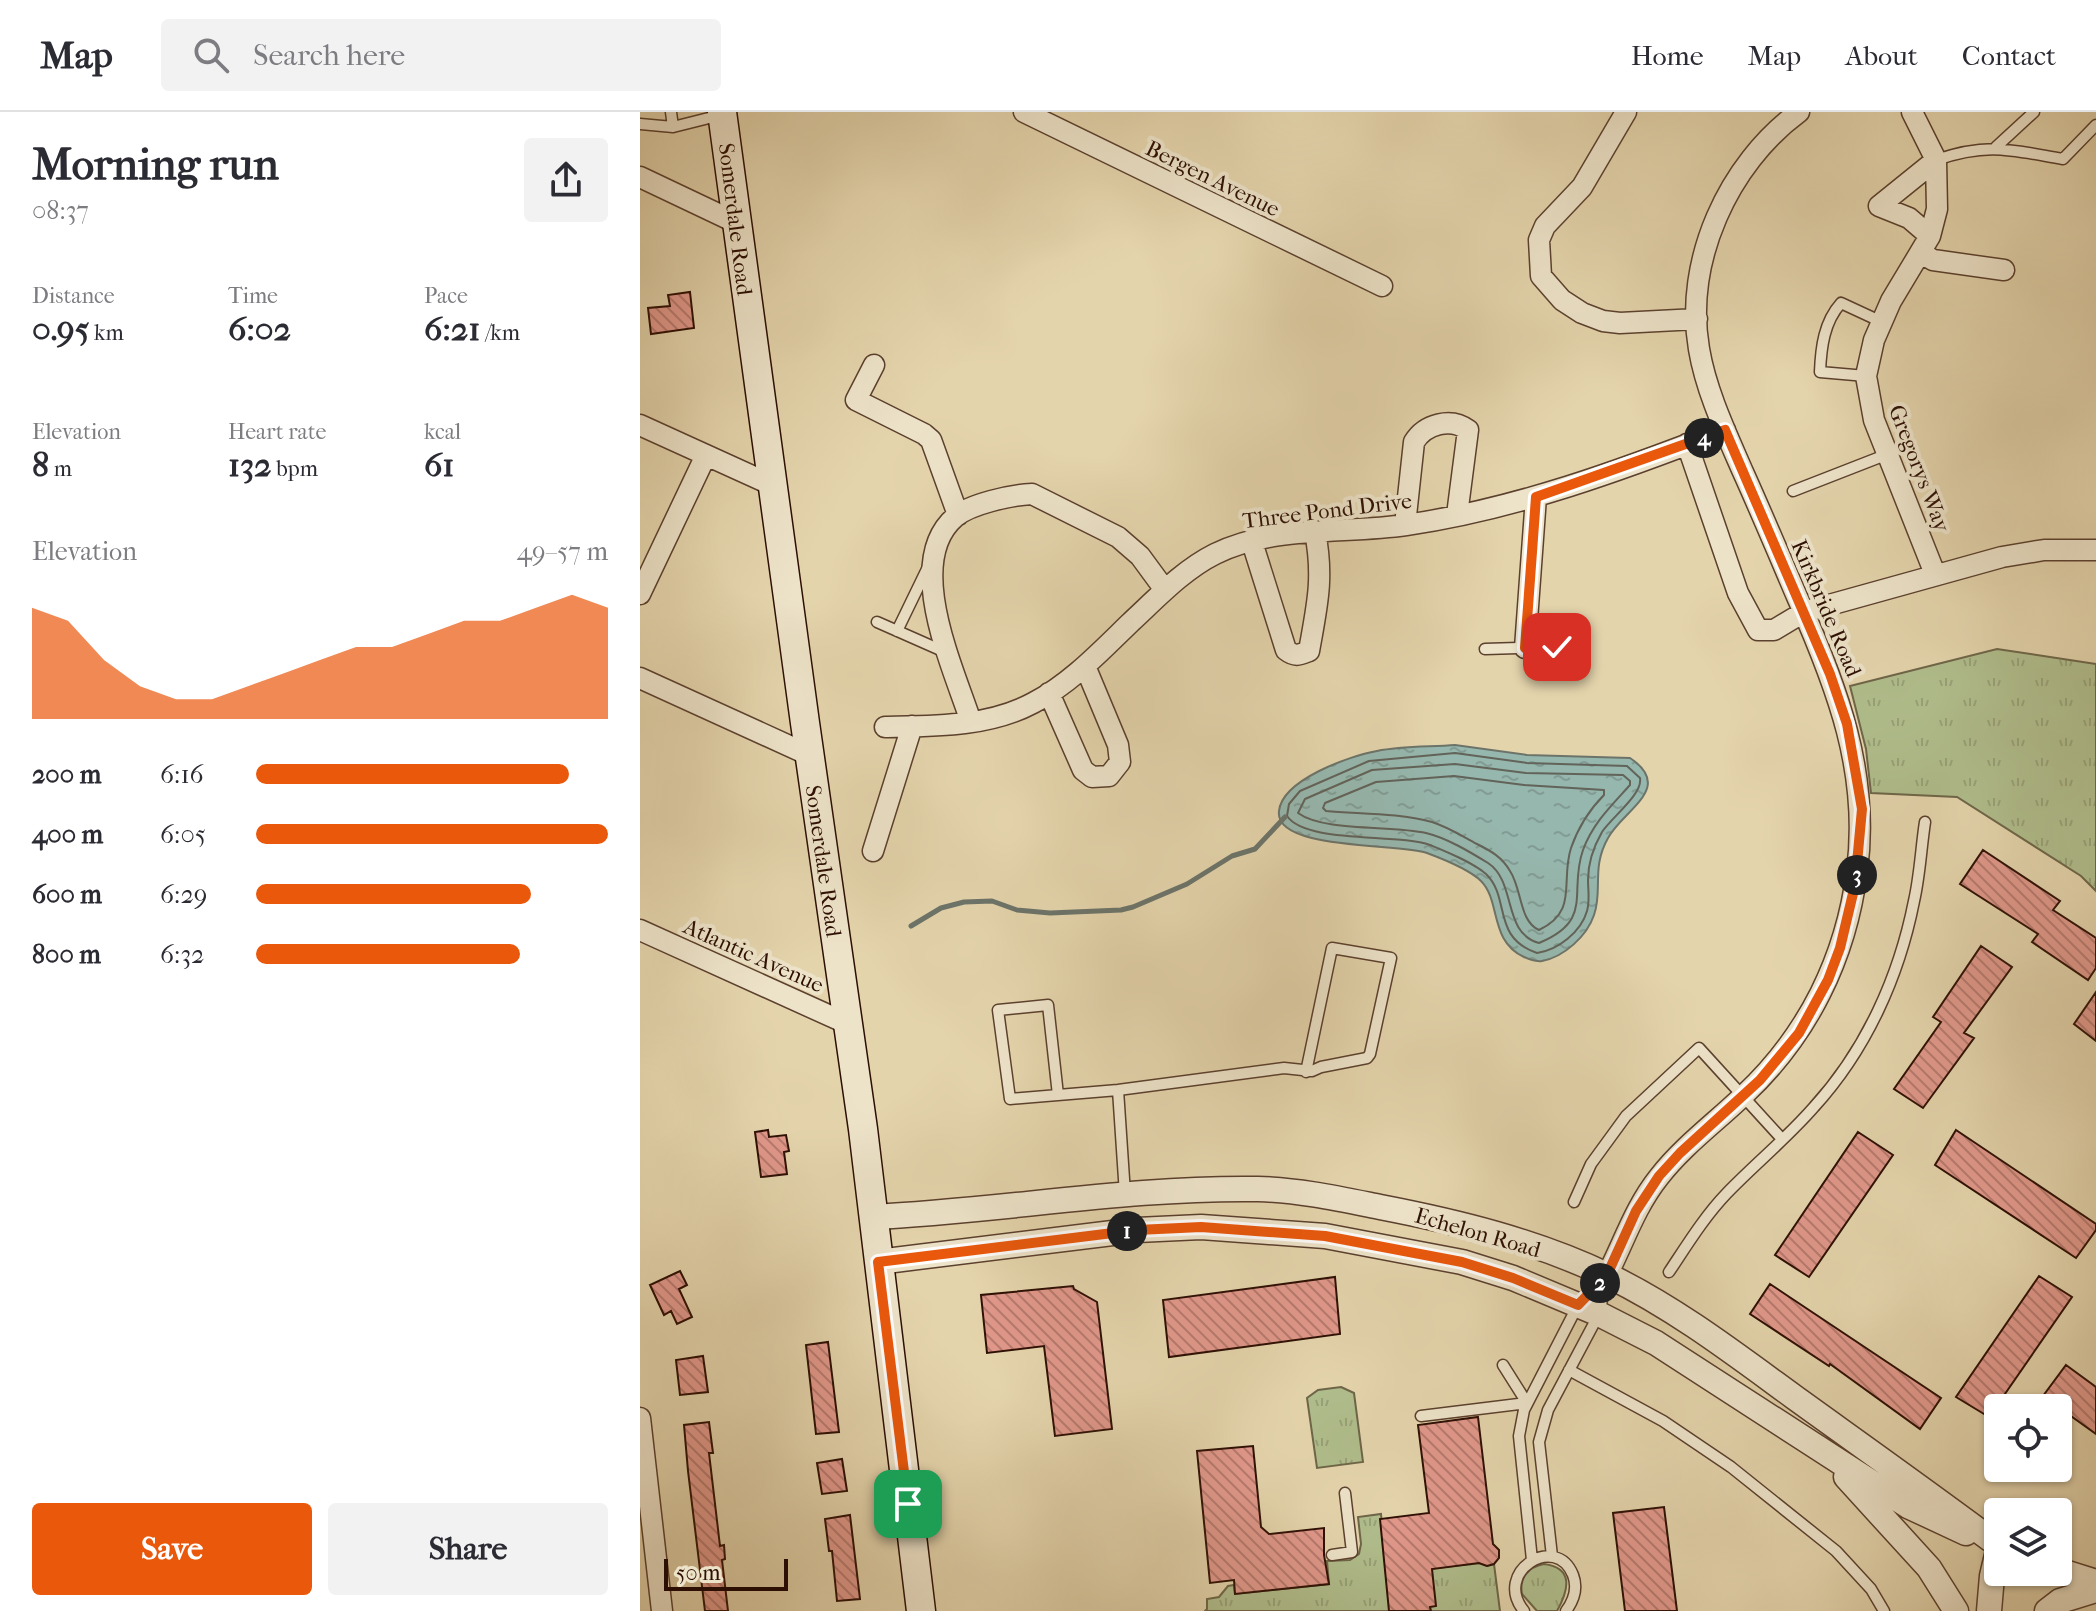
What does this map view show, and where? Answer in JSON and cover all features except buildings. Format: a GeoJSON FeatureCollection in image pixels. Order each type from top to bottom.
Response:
{"type":"FeatureCollection","features":[{"type":"Feature","properties":{"kind":"main road","name":"Somerdale Road"},"geometry":{"type":"LineString","coordinates":[[723,113],[848,1024],[921,1611]]}},
{"type":"Feature","properties":{"kind":"street","name":"Bergen Avenue"},"geometry":{"type":"LineString","coordinates":[[1024,112],[1382,286]]}},
{"type":"Feature","properties":{"kind":"street"},"geometry":{"type":"LineString","coordinates":[[1626,112],[1582,187],[1545,226],[1539,240],[1541,276],[1562,300],[1582,313],[1603,321],[1697,319]]}},
{"type":"Feature","properties":{"kind":"street","name":"Kirkbride Road"},"geometry":{"type":"LineString","coordinates":[[1607,1275],[1636,1211],[1659,1176],[1782,1056],[1815,1006],[1843,937],[1858,866],[1862,809],[1853,749],[1830,674],[1725,430],[1703,367],[1697,319],[1697,288],[1716,220],[1744,168],[1767,139],[1799,112]]}},
{"type":"Feature","properties":{"kind":"street","name":"Gregorys Way"},"geometry":{"type":"LineString","coordinates":[[1912,112],[1936,160],[1937,209],[1926,244],[1891,301],[1874,340],[1866,376],[1874,420],[1935,574]]}},
{"type":"Feature","properties":{"kind":"street"},"geometry":{"type":"LineString","coordinates":[[1936,160],[1879,206],[1909,218],[1933,260],[2004,270]]}},
{"type":"Feature","properties":{"kind":"street"},"geometry":{"type":"LineString","coordinates":[[640,177],[737,223]]}},
{"type":"Feature","properties":{"kind":"street"},"geometry":{"type":"LineString","coordinates":[[874,365],[856,400],[931,440],[958,515]]}},
{"type":"Feature","properties":{"kind":"street"},"geometry":{"type":"LineString","coordinates":[[1405,525],[1414,442],[1435,424],[1464,426],[1468,430],[1457,515]]}},
{"type":"Feature","properties":{"kind":"street"},"geometry":{"type":"LineString","coordinates":[[640,425],[772,485]]}},
{"type":"Feature","properties":{"kind":"street","name":"Three Pond Drive"},"geometry":{"type":"LineString","coordinates":[[885,727],[971,722],[1015,711],[1049,693],[1085,666],[1165,590],[1218,552],[1252,542],[1315,532],[1405,525],[1536,497],[1725,430]]}},
{"type":"Feature","properties":{"kind":"street"},"geometry":{"type":"LineString","coordinates":[[1687,444],[1738,593],[1758,630],[1774,630],[1804,612],[2002,557],[2044,550],[2096,550]]}},
{"type":"Feature","properties":{"kind":"street"},"geometry":{"type":"LineString","coordinates":[[640,594],[706,455]]}},
{"type":"Feature","properties":{"kind":"street"},"geometry":{"type":"LineString","coordinates":[[971,722],[949,654],[931,582],[933,558],[947,528],[958,515],[977,507],[1032,494],[1118,537],[1140,556],[1165,590]]}},
{"type":"Feature","properties":{"kind":"street"},"geometry":{"type":"LineString","coordinates":[[1525,648],[1536,497]]}},
{"type":"Feature","properties":{"kind":"street"},"geometry":{"type":"LineString","coordinates":[[1252,542],[1286,650],[1292,655],[1300,655],[1309,651],[1321,587],[1321,562],[1315,532]]}},
{"type":"Feature","properties":{"kind":"street"},"geometry":{"type":"LineString","coordinates":[[1049,693],[1083,770],[1092,777],[1109,776],[1120,762],[1118,745],[1085,666]]}},
{"type":"Feature","properties":{"kind":"street"},"geometry":{"type":"LineString","coordinates":[[640,678],[809,755]]}},
{"type":"Feature","properties":{"kind":"street"},"geometry":{"type":"LineString","coordinates":[[873,851],[912,726]]}},
{"type":"Feature","properties":{"kind":"street","name":"Atlantic Avenue"},"geometry":{"type":"LineString","coordinates":[[640,930],[848,1024]]}},
{"type":"Feature","properties":{"kind":"street","name":"Echelon Road"},"geometry":{"type":"LineString","coordinates":[[872,1217],[1125,1194],[1250,1189],[1322,1196],[1456,1221],[1607,1275],[1646,1296],[1723,1346],[1984,1537]]}},
{"type":"Feature","properties":{"kind":"street","name":"Echelon Road"},"geometry":{"type":"LineString","coordinates":[[878,1262],[1137,1230],[1201,1227],[1325,1236],[1462,1262],[1513,1278],[1656,1343],[1908,1506],[1984,1541]]}},
{"type":"Feature","properties":{"kind":"street"},"geometry":{"type":"LineString","coordinates":[[640,1418],[662,1611]]}},
{"type":"Feature","properties":{"kind":"street"},"geometry":{"type":"LineString","coordinates":[[1823,1452],[1929,1568],[1956,1611]]}},
{"type":"Feature","properties":{"kind":"street"},"geometry":{"type":"LineString","coordinates":[[2072,1574],[2096,1582]]}},
{"type":"Feature","properties":{"kind":"street"},"geometry":{"type":"LineString","coordinates":[[1989,1611],[1991,1586]]}},
{"type":"Feature","properties":{"kind":"street"},"geometry":{"type":"LineString","coordinates":[[2047,1611],[2060,1601],[2096,1590]]}},
{"type":"Feature","properties":{"kind":"lane"},"geometry":{"type":"LineString","coordinates":[[671,112],[673,127]]}},
{"type":"Feature","properties":{"kind":"lane"},"geometry":{"type":"LineString","coordinates":[[1996,147],[2034,112]]}},
{"type":"Feature","properties":{"kind":"lane"},"geometry":{"type":"LineString","coordinates":[[640,124],[673,127],[723,113]]}},
{"type":"Feature","properties":{"kind":"lane"},"geometry":{"type":"LineString","coordinates":[[1936,160],[1963,151],[1996,147],[2063,159],[2096,125]]}},
{"type":"Feature","properties":{"kind":"lane"},"geometry":{"type":"LineString","coordinates":[[1866,376],[1820,372],[1821,346],[1832,313],[1841,303],[1882,322]]}},
{"type":"Feature","properties":{"kind":"lane"},"geometry":{"type":"LineString","coordinates":[[1793,491],[1888,454]]}},
{"type":"Feature","properties":{"kind":"lane"},"geometry":{"type":"LineString","coordinates":[[897,631],[933,558]]}},
{"type":"Feature","properties":{"kind":"lane"},"geometry":{"type":"LineString","coordinates":[[877,622],[949,654]]}},
{"type":"Feature","properties":{"kind":"lane"},"geometry":{"type":"LineString","coordinates":[[1485,649],[1557,647]]}},
{"type":"Feature","properties":{"kind":"lane"},"geometry":{"type":"LineString","coordinates":[[1669,1272],[1725,1195],[1823,1096],[1869,1030],[1906,939],[1925,822]]}},
{"type":"Feature","properties":{"kind":"lane"},"geometry":{"type":"LineString","coordinates":[[1058,1095],[1048,1005],[998,1010],[1010,1099],[1058,1095],[1118,1090],[1284,1068],[1306,1072],[1367,1058],[1370,1054],[1391,958],[1332,948],[1306,1072]]}},
{"type":"Feature","properties":{"kind":"lane"},"geometry":{"type":"LineString","coordinates":[[1574,1202],[1591,1164],[1626,1116],[1699,1048],[1782,1139]]}},
{"type":"Feature","properties":{"kind":"lane"},"geometry":{"type":"LineString","coordinates":[[1118,1090],[1125,1194]]}},
{"type":"Feature","properties":{"kind":"lane"},"geometry":{"type":"LineString","coordinates":[[1532,1560],[1519,1436],[1527,1403],[1588,1310],[1607,1275]]}},
{"type":"Feature","properties":{"kind":"lane"},"geometry":{"type":"LineString","coordinates":[[1552,1556],[1539,1442],[1548,1410],[1569,1370],[1588,1310],[1607,1275]]}},
{"type":"Feature","properties":{"kind":"lane"},"geometry":{"type":"LineString","coordinates":[[1503,1365],[1527,1403]]}},
{"type":"Feature","properties":{"kind":"lane"},"geometry":{"type":"LineString","coordinates":[[1569,1370],[1663,1421],[1731,1467],[1836,1551],[1871,1589],[1884,1611]]}},
{"type":"Feature","properties":{"kind":"lane"},"geometry":{"type":"LineString","coordinates":[[1421,1416],[1527,1403]]}},
{"type":"Feature","properties":{"kind":"lane"},"geometry":{"type":"LineString","coordinates":[[1332,1555],[1352,1552],[1345,1493]]}},
{"type":"Feature","properties":{"kind":"lane"},"geometry":{"type":"LineString","coordinates":[[1524,1611],[1516,1598],[1515,1587],[1523,1567],[1532,1560],[1552,1556],[1562,1560],[1574,1578],[1573,1599],[1566,1611]]}},
{"type":"Feature","properties":{"kind":"green space"},"geometry":{"type":"Polygon","coordinates":[[[1997,649],[2096,664],[2096,891],[2081,876],[1957,797],[1871,793],[1866,749],[1850,686],[1997,649]]]}},
{"type":"Feature","properties":{"kind":"green space"},"geometry":{"type":"Polygon","coordinates":[[[1341,1387],[1354,1393],[1363,1462],[1317,1468],[1307,1398],[1318,1390],[1341,1387]]]}},
{"type":"Feature","properties":{"kind":"green space"},"geometry":{"type":"Polygon","coordinates":[[[1381,1514],[1386,1574],[1494,1564],[1500,1611],[1205,1611],[1207,1599],[1219,1597],[1228,1586],[1234,1585],[1235,1594],[1329,1584],[1327,1561],[1350,1560],[1359,1554],[1358,1517],[1381,1514]]]}},
{"type":"Feature","properties":{"kind":"green space"},"geometry":{"type":"Polygon","coordinates":[[[1544,1564],[1554,1566],[1565,1575],[1566,1588],[1557,1611],[1537,1611],[1522,1594],[1526,1574],[1544,1564]]]}},
{"type":"Feature","properties":{"kind":"water"},"geometry":{"type":"Polygon","coordinates":[[[1455,745],[1527,755],[1630,758],[1643,769],[1648,779],[1642,799],[1615,828],[1603,849],[1598,869],[1598,897],[1591,923],[1574,944],[1550,959],[1535,961],[1513,950],[1500,931],[1487,889],[1476,877],[1456,865],[1413,850],[1317,839],[1296,833],[1283,824],[1279,811],[1292,789],[1334,764],[1377,751],[1455,745]]]}},
{"type":"Feature","properties":{"kind":"waterway"},"geometry":{"type":"LineString","coordinates":[[911,926],[941,908],[964,902],[992,901],[1017,910],[1050,913],[1133,907],[1187,884],[1232,856],[1255,849],[1285,817]]}},
{"type":"Feature","properties":{"kind":"route"},"geometry":{"type":"LineString","coordinates":[[908,1504],[878,1262],[1137,1230],[1201,1227],[1325,1236],[1462,1262],[1513,1278],[1578,1305],[1607,1275],[1636,1211],[1659,1176],[1782,1056],[1815,1006],[1840,948],[1855,885],[1862,809],[1853,749],[1830,674],[1725,430],[1536,497],[1525,648],[1557,647]]}}]}
